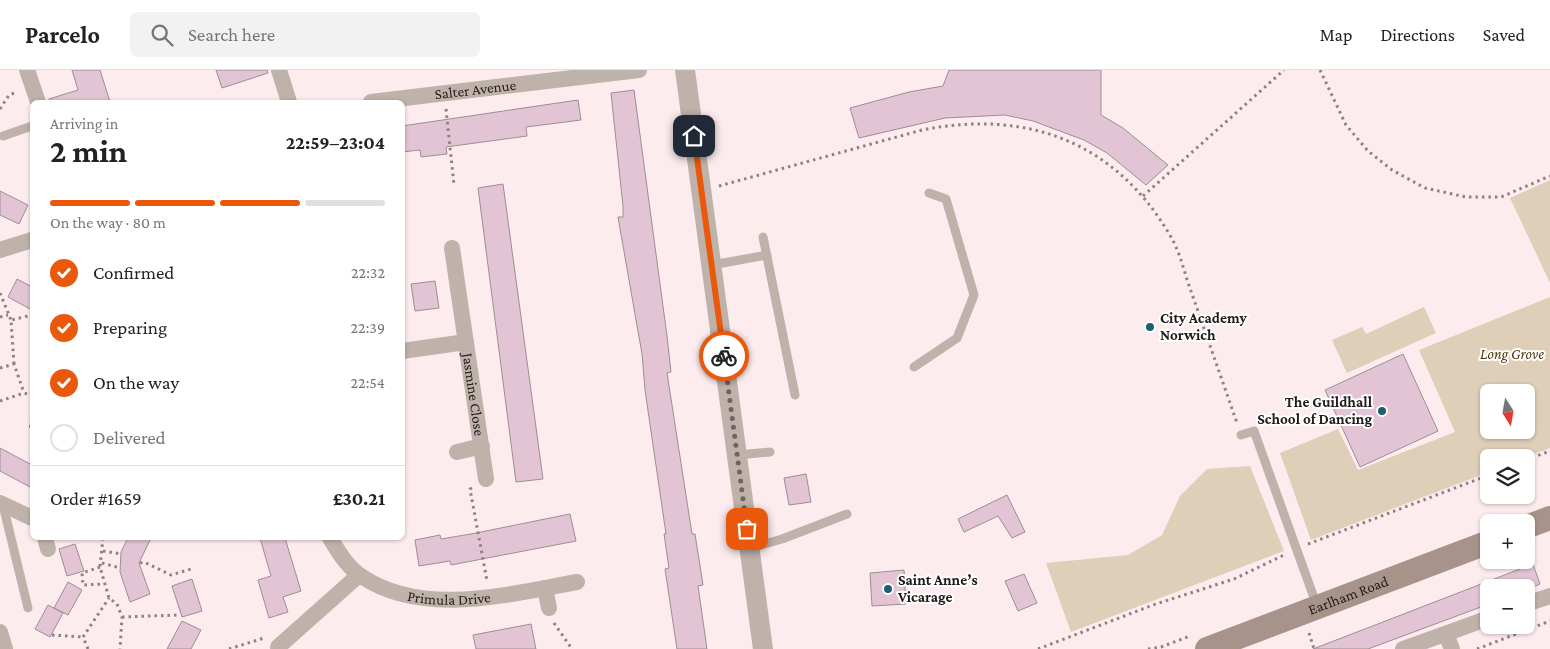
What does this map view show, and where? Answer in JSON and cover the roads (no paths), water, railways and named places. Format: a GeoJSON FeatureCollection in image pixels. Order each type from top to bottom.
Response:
{"type":"FeatureCollection","features":[{"type":"Feature","properties":{"kind":"main road"},"geometry":{"type":"LineString","coordinates":[[1535,524],[1550,518]]}},
{"type":"Feature","properties":{"kind":"main road","name":"Earlham Road"},"geometry":{"type":"LineString","coordinates":[[1207,649],[1480,545]]}},
{"type":"Feature","properties":{"kind":"street"},"geometry":{"type":"LineString","coordinates":[[27,70],[37,100]]}},
{"type":"Feature","properties":{"kind":"street"},"geometry":{"type":"LineString","coordinates":[[279,70],[288,100]]}},
{"type":"Feature","properties":{"kind":"street","name":"Salter Avenue"},"geometry":{"type":"LineString","coordinates":[[387,100],[639,70]]}},
{"type":"Feature","properties":{"kind":"street"},"geometry":{"type":"LineString","coordinates":[[685,70],[763,649]]}},
{"type":"Feature","properties":{"kind":"street"},"geometry":{"type":"LineString","coordinates":[[0,250],[30,241]]}},
{"type":"Feature","properties":{"kind":"street","name":"Jasmine Close"},"geometry":{"type":"LineString","coordinates":[[452,248],[486,478]]}},
{"type":"Feature","properties":{"kind":"street","name":"Jasmine Close"},"geometry":{"type":"LineString","coordinates":[[405,351],[466,342]]}},
{"type":"Feature","properties":{"kind":"street","name":"Jasmine Close"},"geometry":{"type":"LineString","coordinates":[[457,452],[482,446]]}},
{"type":"Feature","properties":{"kind":"street"},"geometry":{"type":"LineString","coordinates":[[1,504],[30,517]]}},
{"type":"Feature","properties":{"kind":"street","name":"Primula Drive"},"geometry":{"type":"LineString","coordinates":[[331,540],[342,557],[359,575],[384,589],[414,597],[451,600],[489,597],[577,582]]}},
{"type":"Feature","properties":{"kind":"street"},"geometry":{"type":"LineString","coordinates":[[278,647],[359,575]]}},
{"type":"Feature","properties":{"kind":"street"},"geometry":{"type":"LineString","coordinates":[[545,588],[549,608]]}},
{"type":"Feature","properties":{"kind":"street"},"geometry":{"type":"LineString","coordinates":[[1535,601],[1550,596]]}},
{"type":"Feature","properties":{"kind":"street"},"geometry":{"type":"LineString","coordinates":[[1403,649],[1480,621]]}},
{"type":"Feature","properties":{"kind":"street"},"geometry":{"type":"LineString","coordinates":[[0,632],[5,649]]}},
{"type":"Feature","properties":{"kind":"street"},"geometry":{"type":"LineString","coordinates":[[1446,634],[1452,649]]}},
{"type":"Feature","properties":{"kind":"lane"},"geometry":{"type":"LineString","coordinates":[[3,136],[30,127]]}},
{"type":"Feature","properties":{"kind":"lane"},"geometry":{"type":"LineString","coordinates":[[914,366],[957,338],[974,295],[946,199],[929,193]]}},
{"type":"Feature","properties":{"kind":"lane"},"geometry":{"type":"LineString","coordinates":[[764,236],[795,395]]}},
{"type":"Feature","properties":{"kind":"lane"},"geometry":{"type":"LineString","coordinates":[[712,265],[767,255]]}},
{"type":"Feature","properties":{"kind":"lane"},"geometry":{"type":"LineString","coordinates":[[1241,435],[1254,431],[1318,607]]}},
{"type":"Feature","properties":{"kind":"lane"},"geometry":{"type":"LineString","coordinates":[[736,455],[770,452]]}},
{"type":"Feature","properties":{"kind":"lane"},"geometry":{"type":"LineString","coordinates":[[1,504],[28,608]]}},
{"type":"Feature","properties":{"kind":"lane"},"geometry":{"type":"LineString","coordinates":[[749,548],[782,539],[847,514]]}},
{"type":"Feature","properties":{"kind":"place","name":"City Academy Norwich"},"geometry":{"type":"Point","coordinates":[1150,327]}},
{"type":"Feature","properties":{"kind":"place","name":"The Guildhall School of Dancing"},"geometry":{"type":"Point","coordinates":[1382,411]}},
{"type":"Feature","properties":{"kind":"place","name":"Saint Anne’s Vicarage"},"geometry":{"type":"Point","coordinates":[888,589]}},
{"type":"Feature","properties":{"kind":"park label","name":"Long Grove"},"geometry":{"type":"Point","coordinates":[1512,354]}}]}
